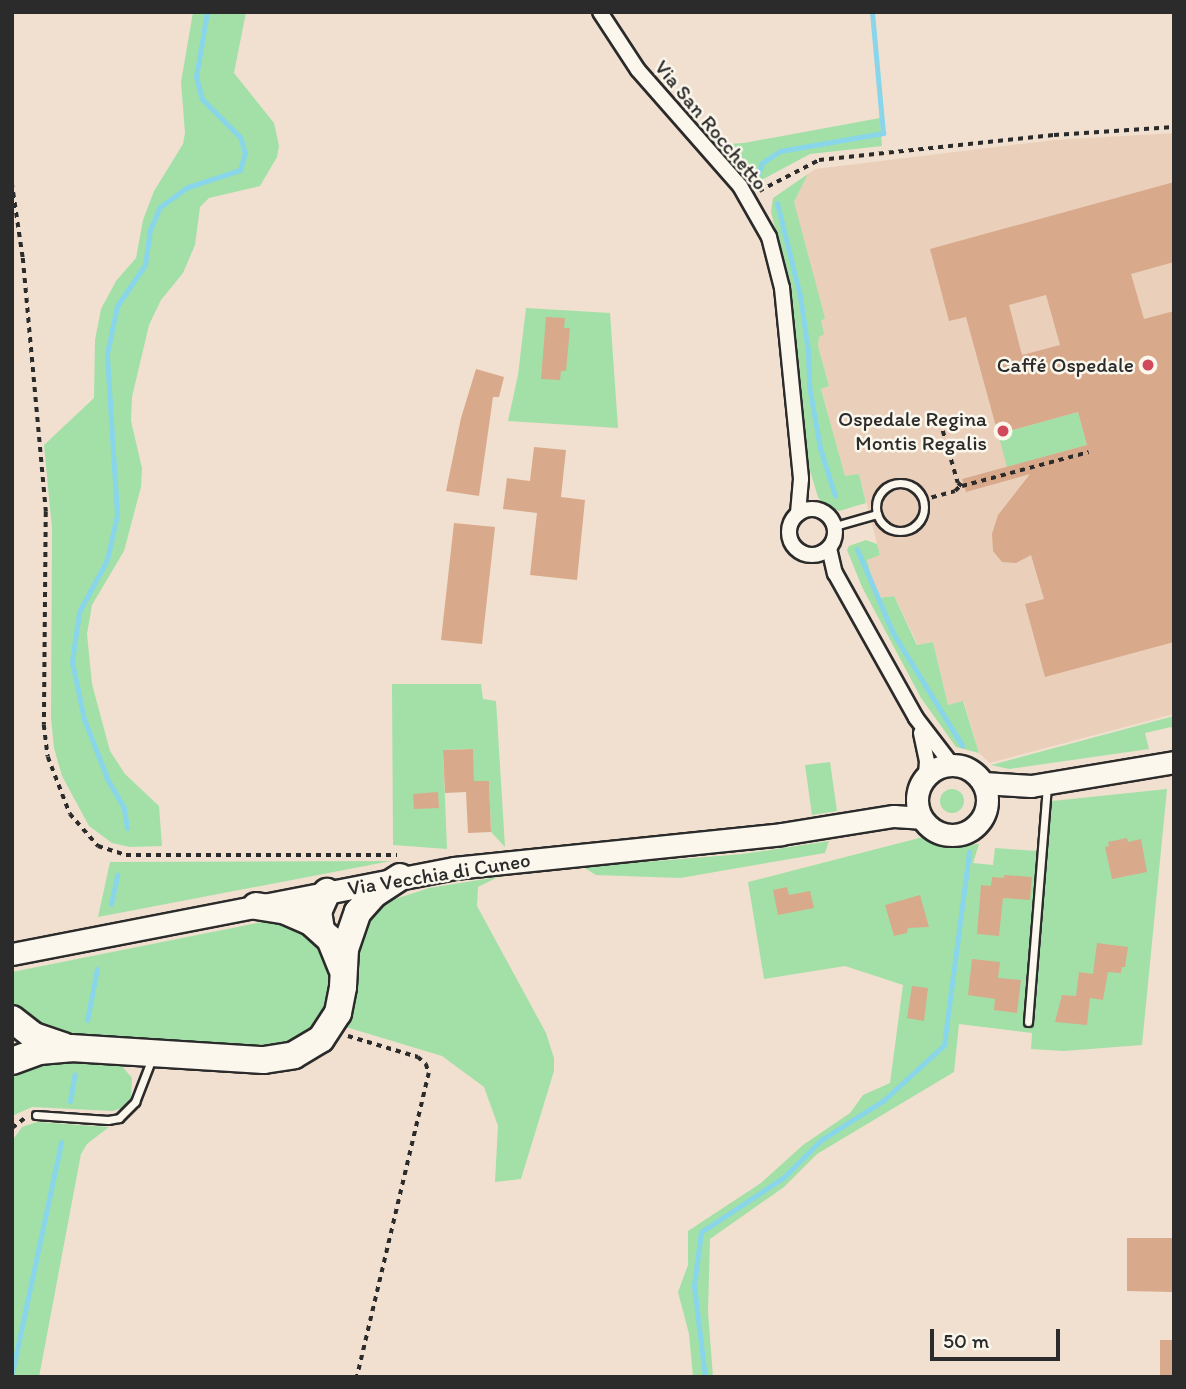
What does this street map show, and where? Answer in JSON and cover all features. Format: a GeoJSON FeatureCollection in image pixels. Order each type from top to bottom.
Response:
{"type":"FeatureCollection","features":[{"type":"Feature","properties":{"kind":"highway"},"geometry":{"type":"LineString","coordinates":[[12,1061],[39,1051],[71,1048],[279,1059],[308,1048],[329,1030],[342,1000],[345,949],[352,923],[365,903],[400,877]]}},
{"type":"Feature","properties":{"kind":"highway"},"geometry":{"type":"LineString","coordinates":[[321,930],[318,912],[329,891],[344,904],[352,923]]}},
{"type":"Feature","properties":{"kind":"highway"},"geometry":{"type":"LineString","coordinates":[[256,906],[299,915],[321,930],[335,947],[343,970]]}},
{"type":"Feature","properties":{"kind":"highway"},"geometry":{"type":"LineString","coordinates":[[12,1019],[34,1036],[71,1048]]}},
{"type":"Feature","properties":{"kind":"street","name":"Via San Rocchetto"},"geometry":{"type":"LineString","coordinates":[[600,12],[638,70],[748,197],[769,237],[780,273],[802,479],[799,514],[789,530],[790,540],[795,548],[813,555],[835,573]]}},
{"type":"Feature","properties":{"kind":"street","name":"Via San Rocchetto"},"geometry":{"type":"LineString","coordinates":[[802,479],[819,510],[829,516],[835,526],[836,534],[829,548],[835,573],[916,719],[952,765]]}},
{"type":"Feature","properties":{"kind":"street"},"geometry":{"type":"LineString","coordinates":[[799,514],[819,510]]}},
{"type":"Feature","properties":{"kind":"street"},"geometry":{"type":"LineString","coordinates":[[813,555],[829,548]]}},
{"type":"Feature","properties":{"kind":"street","name":"Via San Rocchetto"},"geometry":{"type":"LineString","coordinates":[[916,719],[924,743],[926,777]]}},
{"type":"Feature","properties":{"kind":"street"},"geometry":{"type":"LineString","coordinates":[[983,783],[1039,785],[1174,762]]}},
{"type":"Feature","properties":{"kind":"street"},"geometry":{"type":"LineString","coordinates":[[952,765],[970,770],[983,783],[987,806],[981,820],[971,830],[958,835],[937,832],[919,808],[926,777],[933,770],[952,765]]}},
{"type":"Feature","properties":{"kind":"street"},"geometry":{"type":"LineString","coordinates":[[987,806],[1039,785]]}},
{"type":"Feature","properties":{"kind":"street","name":"Via Vecchia di Cuneo"},"geometry":{"type":"LineString","coordinates":[[12,954],[427,872],[805,831],[919,808]]}},
{"type":"Feature","properties":{"kind":"lane"},"geometry":{"type":"LineString","coordinates":[[892,485],[913,487],[922,500],[922,517],[907,530],[891,529],[877,514],[878,498],[892,485]]}},
{"type":"Feature","properties":{"kind":"lane"},"geometry":{"type":"LineString","coordinates":[[835,526],[877,514]]}},
{"type":"Feature","properties":{"kind":"lane"},"geometry":{"type":"LineString","coordinates":[[1028,1022],[1039,785]]}},
{"type":"Feature","properties":{"kind":"lane"},"geometry":{"type":"LineString","coordinates":[[36,1115],[108,1121],[119,1118],[135,1102],[153,1054]]}},
{"type":"Feature","properties":{"kind":"path"},"geometry":{"type":"LineString","coordinates":[[748,197],[819,160],[1054,135],[1174,127]]}},
{"type":"Feature","properties":{"kind":"path"},"geometry":{"type":"LineString","coordinates":[[12,183],[25,271],[46,512],[44,725],[48,757],[70,814],[98,846],[126,855],[388,853],[402,856],[427,872]]}},
{"type":"Feature","properties":{"kind":"path"},"geometry":{"type":"LineString","coordinates":[[943,431],[962,486]]}},
{"type":"Feature","properties":{"kind":"path"},"geometry":{"type":"LineString","coordinates":[[922,500],[955,491],[962,486],[1089,452]]}},
{"type":"Feature","properties":{"kind":"path"},"geometry":{"type":"LineString","coordinates":[[329,1030],[418,1057],[426,1064],[429,1073],[357,1377]]}},
{"type":"Feature","properties":{"kind":"shaded area","name":"Ospedale Regina Montis Regalis"},"geometry":{"type":"Polygon","coordinates":[[[1174,133],[1174,714],[990,763],[979,753],[964,702],[948,705],[933,642],[918,645],[894,596],[878,598],[867,559],[880,555],[859,474],[845,477],[821,388],[829,386],[818,346],[821,321],[794,202],[808,174],[815,169],[1054,140],[1174,133]]]}},
{"type":"Feature","properties":{"kind":"green space"},"geometry":{"type":"Polygon","coordinates":[[[193,12],[246,12],[234,73],[274,123],[279,146],[277,157],[260,186],[209,198],[200,207],[195,245],[183,273],[161,300],[149,325],[132,397],[131,421],[142,468],[141,487],[124,551],[92,605],[87,634],[92,684],[110,751],[125,774],[159,806],[162,846],[130,847],[112,843],[89,826],[62,776],[54,748],[51,718],[52,528],[44,445],[94,398],[95,340],[101,309],[116,281],[136,258],[143,220],[154,191],[183,144],[185,133],[181,82],[193,12]]]}},
{"type":"Feature","properties":{"kind":"green space"},"geometry":{"type":"Polygon","coordinates":[[[880,118],[882,146],[810,154],[754,184],[709,136],[728,144],[744,143],[880,118]]]}},
{"type":"Feature","properties":{"kind":"green space"},"geometry":{"type":"Polygon","coordinates":[[[808,174],[794,202],[825,318],[821,321],[824,334],[819,337],[818,346],[829,386],[821,389],[845,476],[859,474],[866,503],[839,511],[823,504],[818,497],[804,451],[790,288],[771,212],[773,198],[808,174]]]}},
{"type":"Feature","properties":{"kind":"green space"},"geometry":{"type":"Polygon","coordinates":[[[526,308],[610,313],[618,428],[508,421],[518,375],[526,308]]]}},
{"type":"Feature","properties":{"kind":"green space"},"geometry":{"type":"Polygon","coordinates":[[[1078,412],[1087,445],[1007,467],[998,434],[1078,412]]]}},
{"type":"Feature","properties":{"kind":"green space"},"geometry":{"type":"Polygon","coordinates":[[[866,540],[877,544],[880,555],[867,560],[878,598],[894,596],[917,645],[933,642],[948,705],[963,701],[979,753],[956,747],[921,698],[862,587],[847,550],[849,546],[866,540]]]}},
{"type":"Feature","properties":{"kind":"green space"},"geometry":{"type":"Polygon","coordinates":[[[392,684],[481,684],[483,699],[496,701],[505,847],[491,832],[489,781],[474,781],[472,749],[443,750],[447,849],[393,845],[392,684]]]}},
{"type":"Feature","properties":{"kind":"green space"},"geometry":{"type":"Polygon","coordinates":[[[1174,716],[1174,734],[1171,727],[1145,733],[1149,749],[1009,769],[991,765],[1174,716]]]}},
{"type":"Feature","properties":{"kind":"green space"},"geometry":{"type":"Polygon","coordinates":[[[830,762],[837,811],[812,815],[805,765],[830,762]]]}},
{"type":"Feature","properties":{"kind":"green space"},"geometry":{"type":"Polygon","coordinates":[[[952,789],[963,796],[964,801],[957,812],[952,813],[941,806],[940,801],[947,790],[952,789]]]}},
{"type":"Feature","properties":{"kind":"green space"},"geometry":{"type":"Polygon","coordinates":[[[1167,789],[1142,1045],[1064,1051],[1031,1049],[1032,1033],[959,1024],[954,1072],[817,1154],[784,1187],[710,1239],[708,1312],[713,1377],[693,1377],[689,1334],[678,1292],[688,1265],[688,1231],[761,1183],[803,1145],[850,1113],[863,1095],[890,1083],[903,985],[845,966],[764,979],[748,882],[927,836],[955,846],[979,844],[973,863],[993,865],[995,848],[1037,851],[1023,1025],[1032,1027],[1052,801],[1167,789]]]}},
{"type":"Feature","properties":{"kind":"green space"},"geometry":{"type":"Polygon","coordinates":[[[829,841],[825,853],[680,878],[596,875],[583,867],[743,854],[829,841]]]}},
{"type":"Feature","properties":{"kind":"green space"},"geometry":{"type":"Polygon","coordinates":[[[391,861],[98,917],[110,862],[391,861]]]}},
{"type":"Feature","properties":{"kind":"green space"},"geometry":{"type":"Polygon","coordinates":[[[498,877],[478,887],[477,906],[546,1033],[554,1058],[554,1071],[521,1179],[495,1182],[498,1126],[484,1087],[442,1056],[346,1027],[354,1000],[356,957],[366,921],[383,903],[429,888],[498,877]]]}},
{"type":"Feature","properties":{"kind":"green space"},"geometry":{"type":"Polygon","coordinates":[[[272,920],[297,926],[319,943],[332,969],[327,1008],[311,1030],[291,1043],[266,1047],[67,1034],[42,1029],[14,1008],[12,1002],[12,972],[272,920]]]}},
{"type":"Feature","properties":{"kind":"green space"},"geometry":{"type":"Polygon","coordinates":[[[61,1061],[121,1065],[132,1078],[131,1098],[122,1108],[113,1111],[32,1107],[12,1116],[12,1073],[25,1065],[61,1061]]]}},
{"type":"Feature","properties":{"kind":"green space"},"geometry":{"type":"Polygon","coordinates":[[[37,1122],[109,1127],[87,1144],[81,1154],[39,1377],[12,1377],[12,1141],[22,1127],[37,1122]]]}},
{"type":"Feature","properties":{"kind":"building"},"geometry":{"type":"Polygon","coordinates":[[[1174,182],[1174,262],[1131,274],[1144,319],[1174,311],[1174,642],[1045,677],[1025,604],[1044,599],[1031,555],[1016,563],[1002,562],[993,551],[992,534],[998,515],[1030,474],[966,492],[962,479],[1087,445],[1078,412],[998,434],[966,317],[949,321],[930,249],[1174,182]],[[1046,295],[1009,305],[1022,355],[1060,345],[1046,295]]]}},
{"type":"Feature","properties":{"kind":"building"},"geometry":{"type":"Polygon","coordinates":[[[546,317],[565,318],[564,328],[570,328],[566,371],[561,371],[560,380],[541,379],[546,317]]]}},
{"type":"Feature","properties":{"kind":"building"},"geometry":{"type":"Polygon","coordinates":[[[476,369],[504,377],[499,397],[493,397],[479,496],[446,491],[461,418],[476,369]]]}},
{"type":"Feature","properties":{"kind":"building"},"geometry":{"type":"Polygon","coordinates":[[[534,447],[566,450],[561,497],[585,500],[577,580],[530,575],[537,513],[503,509],[507,478],[530,481],[534,447]]]}},
{"type":"Feature","properties":{"kind":"building"},"geometry":{"type":"Polygon","coordinates":[[[454,523],[495,527],[482,644],[441,640],[454,523]]]}},
{"type":"Feature","properties":{"kind":"building"},"geometry":{"type":"Polygon","coordinates":[[[473,749],[474,781],[489,781],[491,832],[468,833],[466,792],[445,793],[443,750],[473,749]]]}},
{"type":"Feature","properties":{"kind":"building"},"geometry":{"type":"Polygon","coordinates":[[[438,792],[439,808],[414,809],[413,794],[438,792]]]}},
{"type":"Feature","properties":{"kind":"building"},"geometry":{"type":"Polygon","coordinates":[[[1127,838],[1128,842],[1141,839],[1147,872],[1112,879],[1105,847],[1109,846],[1108,842],[1127,838]]]}},
{"type":"Feature","properties":{"kind":"building"},"geometry":{"type":"Polygon","coordinates":[[[1004,875],[1032,877],[1030,900],[1003,898],[999,936],[977,934],[981,885],[991,886],[992,877],[1004,878],[1004,875]]]}},
{"type":"Feature","properties":{"kind":"building"},"geometry":{"type":"Polygon","coordinates":[[[787,887],[789,895],[810,891],[814,908],[778,915],[773,890],[787,887]]]}},
{"type":"Feature","properties":{"kind":"building"},"geometry":{"type":"Polygon","coordinates":[[[920,895],[929,927],[908,928],[907,933],[894,936],[885,905],[920,895]]]}},
{"type":"Feature","properties":{"kind":"building"},"geometry":{"type":"Polygon","coordinates":[[[1097,943],[1128,947],[1125,967],[1122,967],[1121,973],[1108,972],[1103,1000],[1090,998],[1087,1025],[1055,1022],[1062,995],[1076,996],[1079,972],[1093,974],[1097,943]]]}},
{"type":"Feature","properties":{"kind":"building"},"geometry":{"type":"Polygon","coordinates":[[[972,959],[1000,962],[998,978],[1021,980],[1017,1013],[994,1010],[995,999],[968,995],[972,959]]]}},
{"type":"Feature","properties":{"kind":"building"},"geometry":{"type":"Polygon","coordinates":[[[912,986],[928,988],[924,1021],[907,1018],[912,986]]]}},
{"type":"Feature","properties":{"kind":"building"},"geometry":{"type":"Polygon","coordinates":[[[1127,1238],[1174,1238],[1174,1292],[1127,1291],[1127,1238]]]}},
{"type":"Feature","properties":{"kind":"building"},"geometry":{"type":"Polygon","coordinates":[[[1160,1340],[1174,1340],[1174,1377],[1160,1377],[1160,1340]]]}},
{"type":"Feature","properties":{"kind":"waterway"},"geometry":{"type":"LineString","coordinates":[[127,828],[124,808],[107,778],[84,719],[72,662],[79,612],[107,560],[117,515],[107,354],[117,306],[145,265],[150,230],[160,207],[188,187],[240,170],[245,153],[240,137],[202,99],[196,77],[207,12]]}},
{"type":"Feature","properties":{"kind":"waterway"},"geometry":{"type":"LineString","coordinates":[[758,174],[762,163],[780,151],[883,133],[872,12]]}},
{"type":"Feature","properties":{"kind":"waterway"},"geometry":{"type":"LineString","coordinates":[[777,203],[800,296],[808,351],[809,386],[820,448],[835,496]]}},
{"type":"Feature","properties":{"kind":"waterway"},"geometry":{"type":"LineString","coordinates":[[857,549],[893,633],[962,745]]}},
{"type":"Feature","properties":{"kind":"waterway"},"geometry":{"type":"LineString","coordinates":[[705,1377],[694,1286],[701,1232],[784,1177],[821,1140],[884,1100],[944,1045],[969,852]]}},
{"type":"Feature","properties":{"kind":"waterway"},"geometry":{"type":"LineString","coordinates":[[111,904],[117,875]]}},
{"type":"Feature","properties":{"kind":"waterway"},"geometry":{"type":"LineString","coordinates":[[87,1020],[97,969]]}},
{"type":"Feature","properties":{"kind":"waterway"},"geometry":{"type":"LineString","coordinates":[[70,1101],[75,1074]]}},
{"type":"Feature","properties":{"kind":"waterway"},"geometry":{"type":"LineString","coordinates":[[12,1373],[61,1142]]}},
{"type":"Feature","properties":{"kind":"place","name":"Caffé Ospedale"},"geometry":{"type":"Point","coordinates":[1148,365]}},
{"type":"Feature","properties":{"kind":"place","name":"Ospedale Regina Montis Regalis"},"geometry":{"type":"Point","coordinates":[1003,431]}}]}
